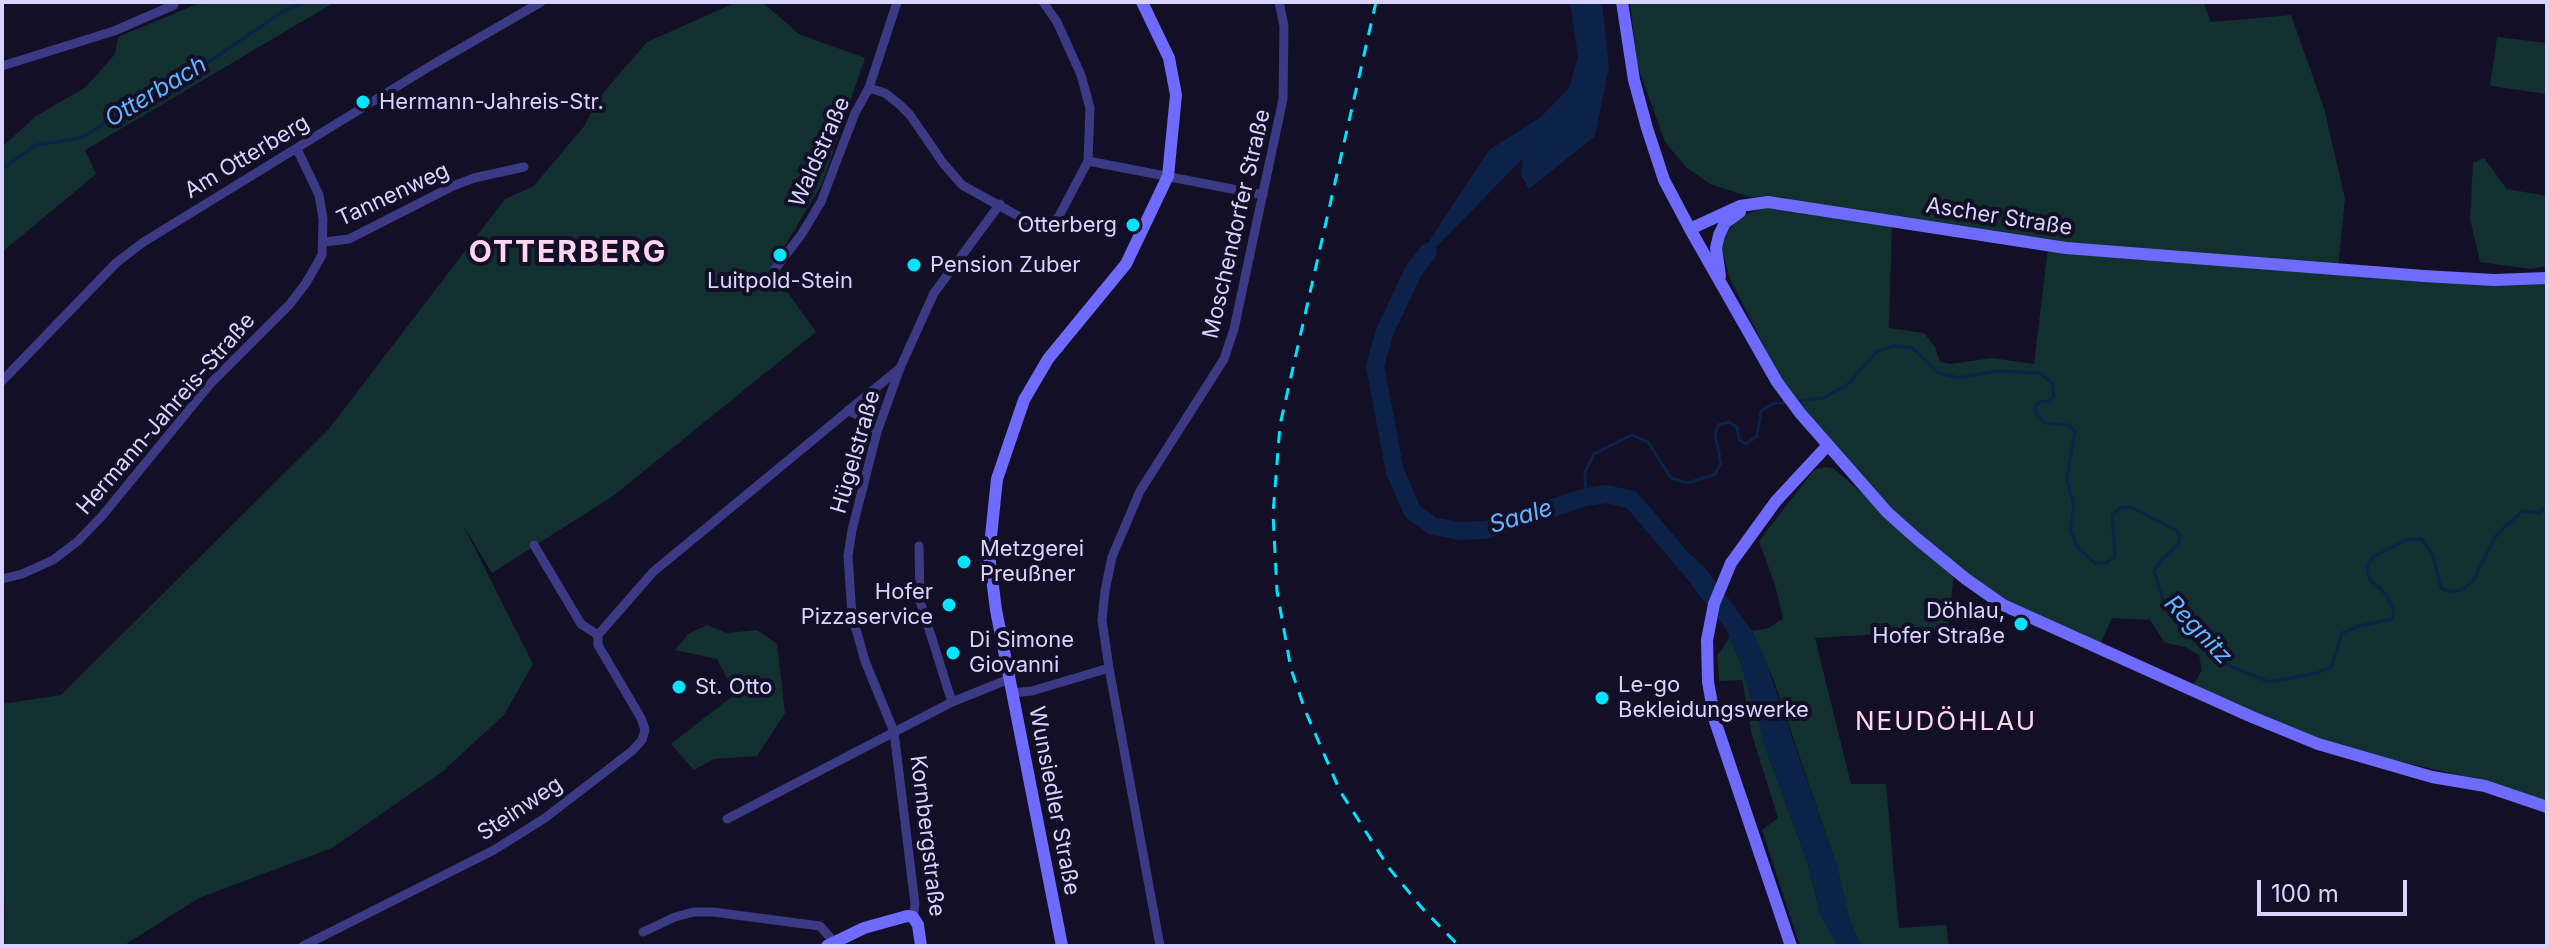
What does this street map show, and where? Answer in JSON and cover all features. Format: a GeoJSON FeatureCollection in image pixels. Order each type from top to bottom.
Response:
{"type":"FeatureCollection","features":[{"type":"Feature","properties":{"kind":"street","name":"Am Otterberg"},"geometry":{"type":"LineString","coordinates":[[2,381],[116,263],[168,225],[541,2]]}},
{"type":"Feature","properties":{"kind":"street","name":"Waldstraße"},"geometry":{"type":"LineString","coordinates":[[775,269],[821,202],[855,113],[869,88],[897,2]]}},
{"type":"Feature","properties":{"kind":"street"},"geometry":{"type":"LineString","coordinates":[[1043,2],[1057,22],[1081,75],[1090,108],[1088,161],[1263,195]]}},
{"type":"Feature","properties":{"kind":"street","name":"Wunsiedler Straße"},"geometry":{"type":"LineString","coordinates":[[1062,946],[1009,679],[989,555],[997,479],[1024,400],[1048,359],[1126,264],[1168,176],[1176,95],[1169,58],[1142,2]]}},
{"type":"Feature","properties":{"kind":"street","name":"Moschendorfer Straße"},"geometry":{"type":"LineString","coordinates":[[1160,946],[1102,620],[1112,557],[1140,491],[1224,359],[1234,329],[1283,99],[1284,26],[1279,2]]}},
{"type":"Feature","properties":{"kind":"street"},"geometry":{"type":"LineString","coordinates":[[1622,2],[1634,80],[1647,128],[1664,180],[1690,229],[1777,382],[1800,413],[1887,512],[1916,538],[1966,579],[2021,614],[2318,744],[2432,777],[2485,786],[2547,807]]}},
{"type":"Feature","properties":{"kind":"street"},"geometry":{"type":"LineString","coordinates":[[2,66],[114,31],[174,5]]}},
{"type":"Feature","properties":{"kind":"street","name":"Waldstraße"},"geometry":{"type":"LineString","coordinates":[[869,88],[885,93],[910,115],[962,185],[1029,222],[1049,229],[1088,161]]}},
{"type":"Feature","properties":{"kind":"street"},"geometry":{"type":"LineString","coordinates":[[297,149],[319,195],[324,242]]}},
{"type":"Feature","properties":{"kind":"street","name":"Tannenweg"},"geometry":{"type":"LineString","coordinates":[[324,242],[349,239],[463,182],[524,167]]}},
{"type":"Feature","properties":{"kind":"street"},"geometry":{"type":"LineString","coordinates":[[1722,287],[1716,248],[1725,223],[1736,214],[1768,202]]}},
{"type":"Feature","properties":{"kind":"street","name":"Ascher Straße"},"geometry":{"type":"LineString","coordinates":[[1690,229],[1740,206],[1768,202],[2066,248],[2424,276],[2494,280],[2547,278]]}},
{"type":"Feature","properties":{"kind":"street","name":"Hügelstraße"},"geometry":{"type":"LineString","coordinates":[[894,732],[865,661],[852,615],[848,556],[852,530],[877,432],[900,368],[934,293],[1000,204]]}},
{"type":"Feature","properties":{"kind":"street","name":"Hermann-Jahreis-Straße"},"geometry":{"type":"LineString","coordinates":[[2,579],[53,560],[94,525],[211,383],[290,304],[322,255],[324,242]]}},
{"type":"Feature","properties":{"kind":"street"},"geometry":{"type":"LineString","coordinates":[[598,635],[653,572],[900,368]]}},
{"type":"Feature","properties":{"kind":"street"},"geometry":{"type":"LineString","coordinates":[[848,410],[867,420],[877,432]]}},
{"type":"Feature","properties":{"kind":"street"},"geometry":{"type":"LineString","coordinates":[[1791,946],[1715,721],[1708,682],[1707,640],[1718,589],[1731,563],[1776,501],[1828,445]]}},
{"type":"Feature","properties":{"kind":"street","name":"Steinweg"},"geometry":{"type":"LineString","coordinates":[[303,946],[494,850],[545,818],[642,740],[645,730],[641,718],[598,645],[598,635],[581,624],[534,545]]}},
{"type":"Feature","properties":{"kind":"street"},"geometry":{"type":"LineString","coordinates":[[919,546],[920,601],[952,702]]}},
{"type":"Feature","properties":{"kind":"street"},"geometry":{"type":"LineString","coordinates":[[1012,693],[1032,691],[1109,668]]}},
{"type":"Feature","properties":{"kind":"street"},"geometry":{"type":"LineString","coordinates":[[727,819],[952,702],[1009,679]]}},
{"type":"Feature","properties":{"kind":"street","name":"Kornbergstraße"},"geometry":{"type":"LineString","coordinates":[[894,732],[915,904],[913,917],[918,925],[921,946]]}},
{"type":"Feature","properties":{"kind":"street"},"geometry":{"type":"LineString","coordinates":[[643,932],[675,917],[694,912],[713,912],[820,926],[830,944],[864,928],[913,917]]}},
{"type":"Feature","properties":{"kind":"green space"},"geometry":{"type":"Polygon","coordinates":[[[202,2],[335,2],[85,150],[96,174],[2,252],[2,147],[36,116],[86,87],[115,54],[118,37],[202,2]]]}},
{"type":"Feature","properties":{"kind":"green space"},"geometry":{"type":"Polygon","coordinates":[[[737,2],[762,2],[799,34],[865,58],[822,184],[771,269],[816,332],[613,496],[492,573],[463,525],[533,664],[504,715],[442,772],[332,848],[199,898],[123,946],[5,946],[2,704],[61,695],[328,430],[505,199],[534,186],[585,125],[597,100],[647,42],[737,2]]]}},
{"type":"Feature","properties":{"kind":"green space"},"geometry":{"type":"Polygon","coordinates":[[[1630,2],[2203,2],[2211,22],[2291,15],[2324,108],[2345,199],[2338,268],[2499,281],[2547,273],[2547,807],[2479,780],[2319,742],[2194,684],[2202,670],[2199,655],[2185,647],[2165,643],[2150,620],[2112,618],[2099,647],[1954,574],[1948,630],[1815,638],[1851,784],[1886,784],[1899,928],[1946,925],[1949,946],[1861,946],[1849,918],[1837,867],[1774,681],[1752,631],[1769,628],[1783,618],[1759,541],[1814,470],[1825,467],[1833,468],[1902,528],[1784,385],[1730,279],[1720,243],[1737,219],[1787,197],[1750,197],[1710,184],[1686,167],[1665,142],[1637,64],[1630,2]],[[1892,222],[1889,328],[1924,333],[1935,347],[1940,362],[1951,364],[1992,358],[2034,364],[2048,247],[1892,222]]]}},
{"type":"Feature","properties":{"kind":"green space"},"geometry":{"type":"Polygon","coordinates":[[[2497,37],[2547,43],[2547,94],[2490,86],[2497,37]]]}},
{"type":"Feature","properties":{"kind":"green space"},"geometry":{"type":"Polygon","coordinates":[[[2484,158],[2507,189],[2547,196],[2547,266],[2531,269],[2480,262],[2470,219],[2473,163],[2484,158]]]}},
{"type":"Feature","properties":{"kind":"green space"},"geometry":{"type":"Polygon","coordinates":[[[707,625],[727,633],[757,630],[777,644],[785,713],[757,756],[714,759],[694,770],[671,744],[735,694],[717,659],[675,650],[688,634],[707,625]]]}},
{"type":"Feature","properties":{"kind":"green space"},"geometry":{"type":"Polygon","coordinates":[[[1730,637],[1746,676],[1766,749],[1808,864],[1821,916],[1838,946],[1800,946],[1762,830],[1778,818],[1752,735],[1742,680],[1719,681],[1717,656],[1730,637]]]}},
{"type":"Feature","properties":{"kind":"water"},"geometry":{"type":"Polygon","coordinates":[[[1570,2],[1602,2],[1609,67],[1595,136],[1529,189],[1521,175],[1523,158],[1414,270],[1433,235],[1489,150],[1541,117],[1569,88],[1578,57],[1570,2]]]}},
{"type":"Feature","properties":{"kind":"water"},"geometry":{"type":"Polygon","coordinates":[[[1680,545],[1705,568],[1729,599],[1752,631],[1764,656],[1837,867],[1849,918],[1861,946],[1838,946],[1821,916],[1808,864],[1766,749],[1738,656],[1724,626],[1692,586],[1680,545]]]}},
{"type":"Feature","properties":{"kind":"waterway","name":"Otterbach"},"geometry":{"type":"LineString","coordinates":[[2,169],[36,145],[81,138],[130,107],[176,84],[285,10],[306,2]]}},
{"type":"Feature","properties":{"kind":"waterway","name":"Saale"},"geometry":{"type":"LineString","coordinates":[[1428,252],[1414,270],[1385,331],[1375,366],[1395,472],[1413,512],[1433,526],[1460,531],[1485,530],[1586,497],[1607,494],[1632,500],[1703,584]]}},
{"type":"Feature","properties":{"kind":"waterway","name":"Regnitz"},"geometry":{"type":"LineString","coordinates":[[1798,401],[1823,398],[1847,385],[1877,351],[1894,346],[1912,348],[1939,373],[1958,378],[1997,371],[2040,373],[2052,383],[2054,396],[2049,401],[2039,402],[2035,407],[2036,414],[2045,423],[2068,425],[2075,431],[2067,479],[2074,506],[2070,530],[2078,548],[2095,563],[2106,563],[2115,556],[2112,515],[2120,508],[2131,507],[2177,531],[2180,538],[2178,545],[2154,571],[2163,600],[2204,632],[2213,652],[2232,667],[2269,682],[2318,673],[2332,666],[2342,633],[2392,619],[2394,611],[2386,594],[2370,580],[2367,567],[2372,558],[2405,540],[2422,539],[2433,555],[2441,588],[2451,592],[2461,590],[2473,581],[2497,534],[2523,511],[2540,513],[2547,505]]}},
{"type":"Feature","properties":{"kind":"waterway","name":"Regnitz"},"geometry":{"type":"LineString","coordinates":[[1586,497],[1585,472],[1594,454],[1632,435],[1648,442],[1671,478],[1688,483],[1715,474],[1721,463],[1715,435],[1718,425],[1729,422],[1737,427],[1739,440],[1746,444],[1757,436],[1761,411],[1772,404],[1787,402]]}},
{"type":"Feature","properties":{"kind":"railway"},"geometry":{"type":"LineString","coordinates":[[1376,2],[1280,425],[1273,514],[1277,591],[1291,669],[1340,791],[1389,868],[1459,946]]}},
{"type":"Feature","properties":{"kind":"place","name":"Hermann-Jahreis-Str."},"geometry":{"type":"Point","coordinates":[363,102]}},
{"type":"Feature","properties":{"kind":"place","name":"Otterberg"},"geometry":{"type":"Point","coordinates":[1133,225]}},
{"type":"Feature","properties":{"kind":"place","name":"Luitpold-Stein"},"geometry":{"type":"Point","coordinates":[780,255]}},
{"type":"Feature","properties":{"kind":"place","name":"Pension Zuber"},"geometry":{"type":"Point","coordinates":[914,265]}},
{"type":"Feature","properties":{"kind":"place","name":"Metzgerei Preußner"},"geometry":{"type":"Point","coordinates":[964,562]}},
{"type":"Feature","properties":{"kind":"place","name":"Hofer Pizzaservice"},"geometry":{"type":"Point","coordinates":[949,605]}},
{"type":"Feature","properties":{"kind":"place","name":"Döhlau, Hofer Straße"},"geometry":{"type":"Point","coordinates":[2021,624]}},
{"type":"Feature","properties":{"kind":"place","name":"Di Simone Giovanni"},"geometry":{"type":"Point","coordinates":[953,653]}},
{"type":"Feature","properties":{"kind":"place","name":"St. Otto"},"geometry":{"type":"Point","coordinates":[679,687]}},
{"type":"Feature","properties":{"kind":"place","name":"Le-go Bekleidungswerke"},"geometry":{"type":"Point","coordinates":[1602,698]}},
{"type":"Feature","properties":{"kind":"district","name":"OTTERBERG"},"geometry":{"type":"Point","coordinates":[568,253]}},
{"type":"Feature","properties":{"kind":"district","name":"NEUDÖHLAU"},"geometry":{"type":"Point","coordinates":[1946,722]}}]}
